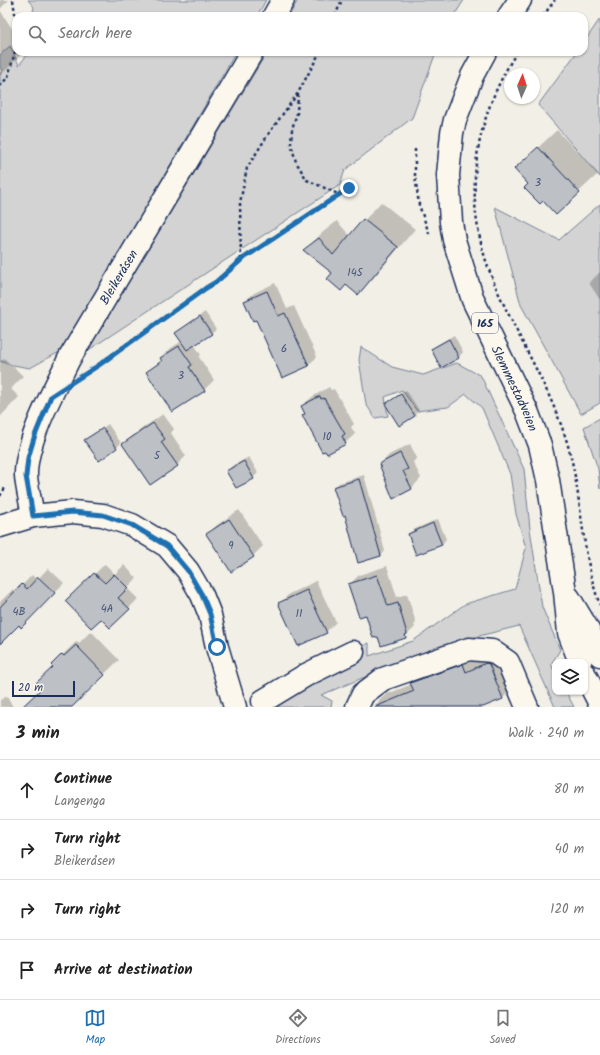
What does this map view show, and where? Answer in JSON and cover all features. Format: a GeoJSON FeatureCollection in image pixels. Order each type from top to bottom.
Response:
{"type":"FeatureCollection","features":[{"type":"Feature","properties":{"kind":"main road"},"geometry":{"type":"LineString","coordinates":[[276,12],[283,0]]}},
{"type":"Feature","properties":{"kind":"main road"},"geometry":{"type":"LineString","coordinates":[[512,12],[520,0]]}},
{"type":"Feature","properties":{"kind":"main road","name":"Bleikeråsen"},"geometry":{"type":"LineString","coordinates":[[33,516],[26,476],[28,458],[34,438],[51,396],[70,359],[250,56]]}},
{"type":"Feature","properties":{"kind":"main road","name":"Slemmestadveien"},"geometry":{"type":"LineString","coordinates":[[483,56],[472,76],[455,120],[452,133],[448,175],[451,222],[454,240],[473,300],[527,411],[540,446],[548,480],[570,633],[579,659]]}},
{"type":"Feature","properties":{"kind":"main road"},"geometry":{"type":"LineString","coordinates":[[0,526],[33,516],[73,512],[103,515],[132,525],[167,546],[188,571],[202,595],[210,614],[217,647],[235,707]]}},
{"type":"Feature","properties":{"kind":"main road","name":"Slemmestadveien"},"geometry":{"type":"LineString","coordinates":[[565,592],[587,628],[600,655]]}},
{"type":"Feature","properties":{"kind":"main road"},"geometry":{"type":"LineString","coordinates":[[357,707],[363,694],[382,679],[469,649],[492,651],[508,662],[526,707]]}},
{"type":"Feature","properties":{"kind":"main road"},"geometry":{"type":"LineString","coordinates":[[263,701],[306,675],[353,652]]}},
{"type":"Feature","properties":{"kind":"main road"},"geometry":{"type":"LineString","coordinates":[[588,681],[600,704]]}},
{"type":"Feature","properties":{"kind":"path"},"geometry":{"type":"LineString","coordinates":[[12,0],[14,12]]}},
{"type":"Feature","properties":{"kind":"path"},"geometry":{"type":"LineString","coordinates":[[337,12],[342,0]]}},
{"type":"Feature","properties":{"kind":"path"},"geometry":{"type":"LineString","coordinates":[[546,12],[555,0]]}},
{"type":"Feature","properties":{"kind":"path"},"geometry":{"type":"LineString","coordinates":[[0,86],[8,77],[14,56]]}},
{"type":"Feature","properties":{"kind":"path"},"geometry":{"type":"LineString","coordinates":[[241,260],[240,203],[247,168],[267,136],[298,93],[318,56]]}},
{"type":"Feature","properties":{"kind":"path"},"geometry":{"type":"LineString","coordinates":[[515,56],[495,91],[481,131],[477,149],[475,172],[476,204],[479,229],[485,256],[494,281],[556,409],[566,441],[575,481],[589,566],[600,605]]}},
{"type":"Feature","properties":{"kind":"path"},"geometry":{"type":"LineString","coordinates":[[298,93],[297,113],[292,129],[291,144],[296,162],[307,180],[338,194]]}},
{"type":"Feature","properties":{"kind":"path"},"geometry":{"type":"LineString","coordinates":[[415,149],[415,175],[419,204],[430,237]]}},
{"type":"Feature","properties":{"kind":"path"},"geometry":{"type":"LineString","coordinates":[[81,377],[216,282],[241,260],[349,188]]}},
{"type":"Feature","properties":{"kind":"shaded area"},"geometry":{"type":"Polygon","coordinates":[[[28,0],[266,0],[259,12],[33,12],[34,7],[28,0]]]}},
{"type":"Feature","properties":{"kind":"shaded area"},"geometry":{"type":"Polygon","coordinates":[[[298,0],[464,0],[456,12],[291,12],[298,0]]]}},
{"type":"Feature","properties":{"kind":"shaded area"},"geometry":{"type":"Polygon","coordinates":[[[600,19],[600,177],[538,105],[574,56],[588,56],[588,36],[600,19]]]}},
{"type":"Feature","properties":{"kind":"shaded area"},"geometry":{"type":"Polygon","coordinates":[[[10,46],[12,56],[15,56],[19,65],[26,56],[234,56],[63,350],[30,368],[7,364],[0,361],[0,73],[3,70],[0,68],[0,55],[10,46]]]}},
{"type":"Feature","properties":{"kind":"shaded area"},"geometry":{"type":"Polygon","coordinates":[[[265,56],[435,56],[412,118],[345,170],[340,185],[87,351],[265,56]]]}},
{"type":"Feature","properties":{"kind":"shaded area"},"geometry":{"type":"Polygon","coordinates":[[[600,204],[600,403],[581,414],[521,305],[495,207],[559,240],[600,204]]]}},
{"type":"Feature","properties":{"kind":"shaded area"},"geometry":{"type":"Polygon","coordinates":[[[361,347],[392,367],[423,375],[457,363],[481,376],[524,469],[530,529],[542,607],[560,650],[554,659],[552,659],[551,664],[552,695],[568,695],[574,707],[555,707],[519,626],[443,645],[321,695],[332,701],[331,707],[278,707],[282,690],[315,669],[369,643],[369,656],[413,641],[465,604],[515,589],[526,548],[516,514],[510,474],[482,408],[466,394],[448,407],[417,411],[402,390],[385,397],[388,416],[375,418],[366,404],[359,360],[361,347]]]}},
{"type":"Feature","properties":{"kind":"shaded area"},"geometry":{"type":"Polygon","coordinates":[[[600,418],[600,489],[598,469],[584,427],[600,418]]]}},
{"type":"Feature","properties":{"kind":"building"},"geometry":{"type":"Polygon","coordinates":[[[538,147],[580,193],[556,215],[543,201],[540,204],[524,188],[528,184],[514,169],[538,147]]]}},
{"type":"Feature","properties":{"kind":"building"},"geometry":{"type":"Polygon","coordinates":[[[363,219],[398,247],[358,295],[346,285],[341,291],[327,279],[332,273],[303,250],[319,238],[333,255],[363,219]]]}},
{"type":"Feature","properties":{"kind":"building"},"geometry":{"type":"Polygon","coordinates":[[[267,291],[278,316],[285,313],[309,366],[282,378],[256,320],[253,321],[244,301],[267,291]]]}},
{"type":"Feature","properties":{"kind":"building"},"geometry":{"type":"Polygon","coordinates":[[[200,316],[212,334],[187,350],[175,333],[200,316]]]}},
{"type":"Feature","properties":{"kind":"building"},"geometry":{"type":"Polygon","coordinates":[[[449,339],[459,358],[441,368],[431,349],[449,339]]]}},
{"type":"Feature","properties":{"kind":"building"},"geometry":{"type":"Polygon","coordinates":[[[179,346],[192,365],[189,367],[205,391],[172,412],[146,372],[162,361],[160,358],[179,346]]]}},
{"type":"Feature","properties":{"kind":"building"},"geometry":{"type":"Polygon","coordinates":[[[401,394],[415,416],[399,426],[385,404],[401,394]]]}},
{"type":"Feature","properties":{"kind":"building"},"geometry":{"type":"Polygon","coordinates":[[[320,396],[321,399],[324,398],[345,434],[342,436],[346,444],[327,454],[325,451],[322,452],[302,415],[305,414],[301,406],[320,396]]]}},
{"type":"Feature","properties":{"kind":"building"},"geometry":{"type":"Polygon","coordinates":[[[153,423],[165,439],[161,442],[178,466],[150,485],[122,444],[153,423]]]}},
{"type":"Feature","properties":{"kind":"building"},"geometry":{"type":"Polygon","coordinates":[[[103,428],[117,448],[99,461],[84,440],[103,428]]]}},
{"type":"Feature","properties":{"kind":"building"},"geometry":{"type":"Polygon","coordinates":[[[400,453],[408,469],[403,471],[412,489],[393,499],[379,464],[400,453]]]}},
{"type":"Feature","properties":{"kind":"building"},"geometry":{"type":"Polygon","coordinates":[[[244,461],[254,479],[236,488],[226,471],[244,461]]]}},
{"type":"Feature","properties":{"kind":"building"},"geometry":{"type":"Polygon","coordinates":[[[359,479],[381,556],[358,563],[345,515],[343,516],[333,487],[359,479]]]}},
{"type":"Feature","properties":{"kind":"building"},"geometry":{"type":"Polygon","coordinates":[[[229,519],[254,557],[231,572],[206,534],[229,519]]]}},
{"type":"Feature","properties":{"kind":"building"},"geometry":{"type":"Polygon","coordinates":[[[433,523],[442,545],[416,555],[408,534],[433,523]]]}},
{"type":"Feature","properties":{"kind":"building"},"geometry":{"type":"Polygon","coordinates":[[[94,573],[105,583],[114,574],[128,588],[118,598],[130,609],[110,628],[101,619],[91,628],[65,601],[94,573]]]}},
{"type":"Feature","properties":{"kind":"building"},"geometry":{"type":"Polygon","coordinates":[[[377,575],[388,606],[398,603],[407,634],[405,635],[406,638],[381,646],[378,637],[373,638],[366,615],[359,617],[348,584],[377,575]]]}},
{"type":"Feature","properties":{"kind":"building"},"geometry":{"type":"Polygon","coordinates":[[[38,577],[55,593],[21,628],[19,625],[0,644],[0,607],[22,584],[27,589],[38,577]]]}},
{"type":"Feature","properties":{"kind":"building"},"geometry":{"type":"Polygon","coordinates":[[[307,590],[327,633],[298,646],[278,603],[307,590]]]}},
{"type":"Feature","properties":{"kind":"building"},"geometry":{"type":"Polygon","coordinates":[[[76,645],[105,675],[72,707],[22,707],[41,689],[36,683],[53,667],[51,665],[62,654],[64,656],[76,645]]]}},
{"type":"Feature","properties":{"kind":"building"},"geometry":{"type":"Polygon","coordinates":[[[486,663],[489,664],[503,699],[483,707],[375,707],[414,691],[410,683],[463,664],[466,672],[486,663]]]}},
{"type":"Feature","properties":{"kind":"route"},"geometry":{"type":"LineString","coordinates":[[217,647],[210,614],[202,595],[188,571],[167,546],[132,525],[103,515],[73,512],[33,516],[26,476],[28,458],[34,438],[51,396],[99,365],[216,282],[241,260],[349,188]]}}]}
